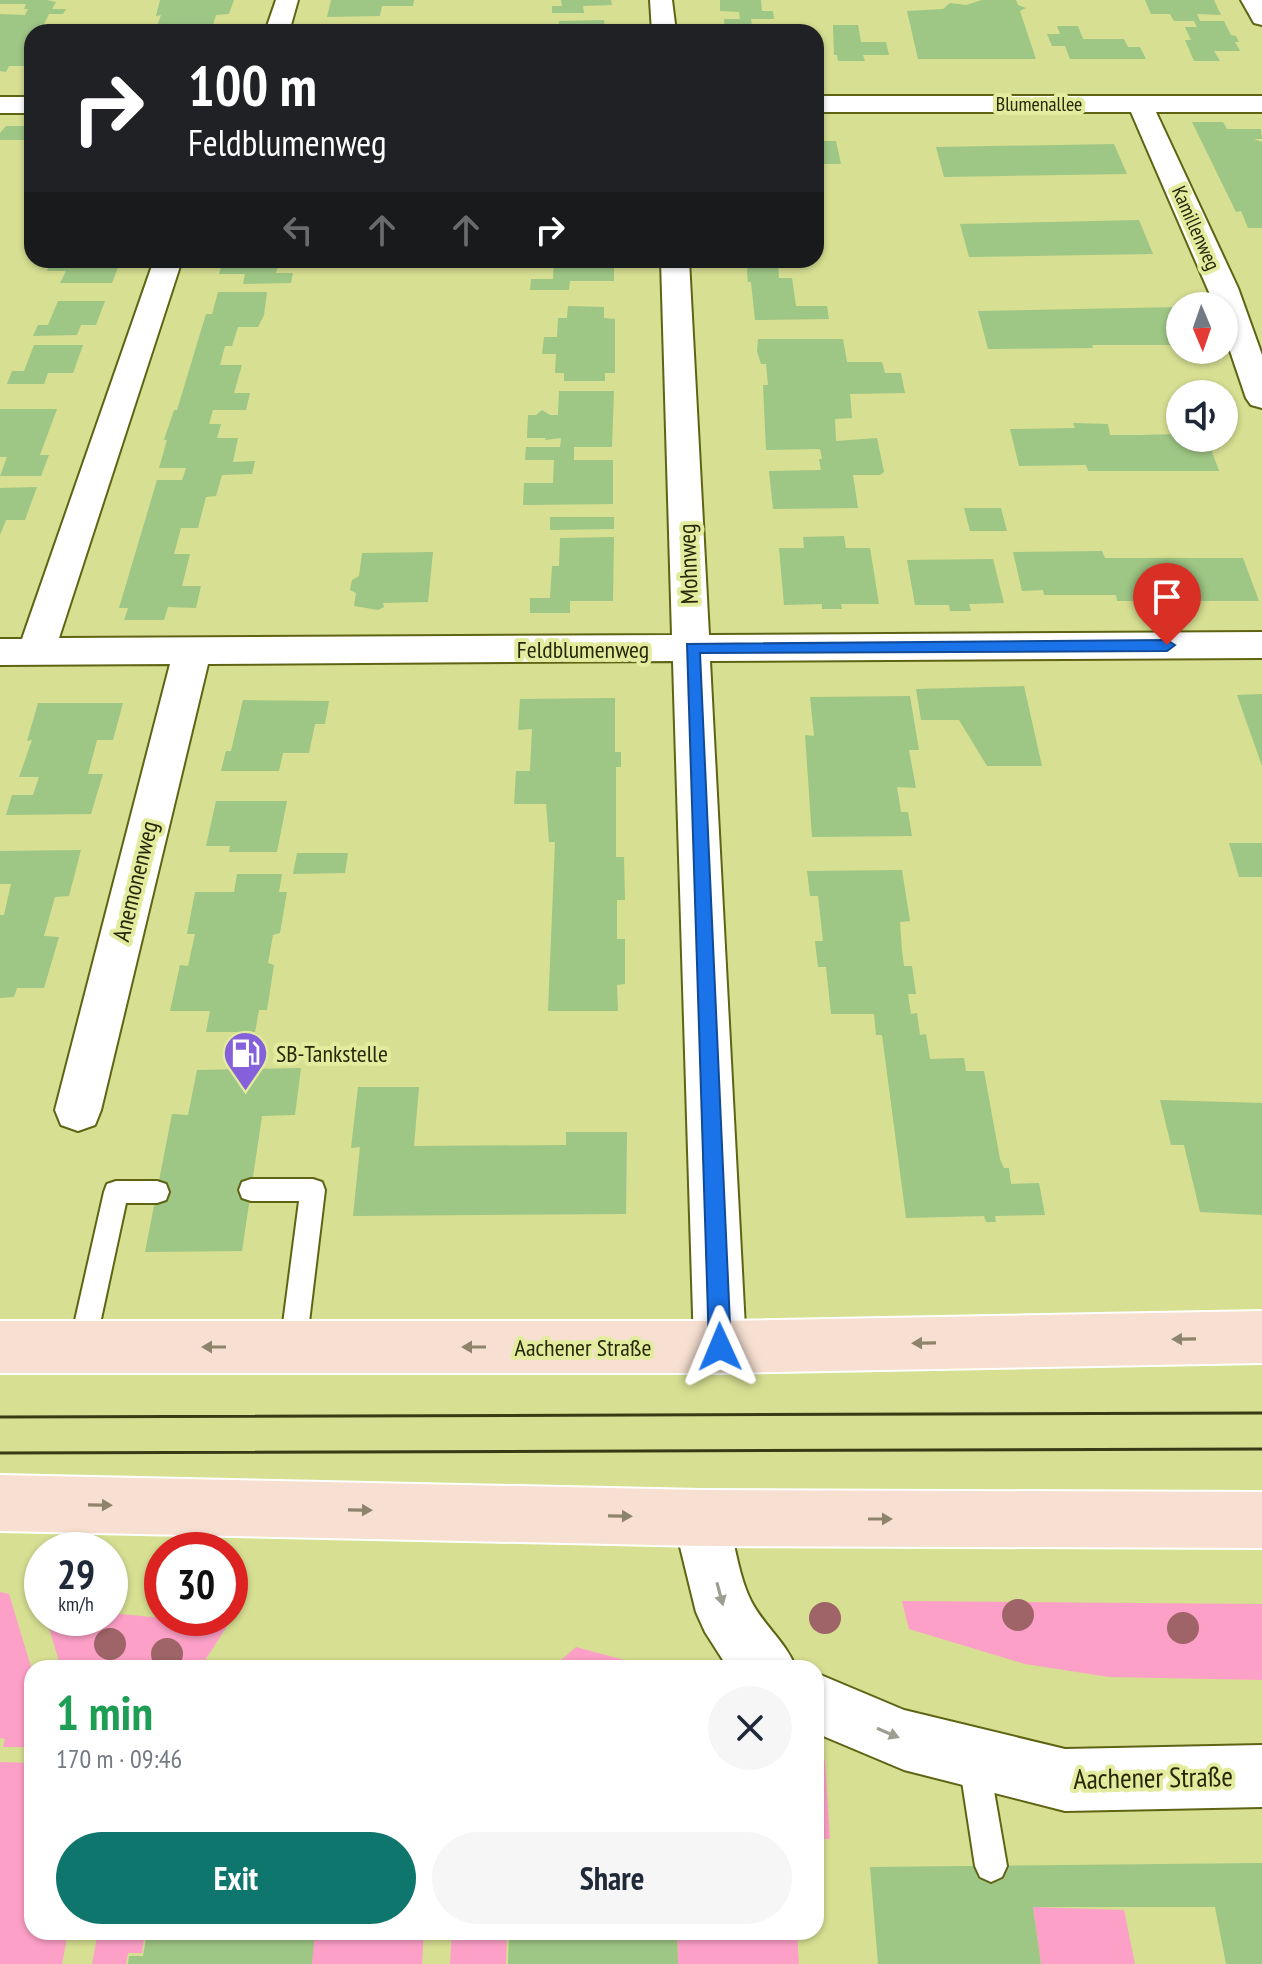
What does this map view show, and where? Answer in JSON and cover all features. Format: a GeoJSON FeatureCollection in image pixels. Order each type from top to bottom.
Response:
{"type":"FeatureCollection","features":[{"type":"Feature","properties":{"kind":"main road","name":"Aachener Straße"},"geometry":{"type":"LineString","coordinates":[[0,1347],[720,1347],[1262,1337]]}},
{"type":"Feature","properties":{"kind":"main road"},"geometry":{"type":"LineString","coordinates":[[0,1503],[701,1518],[1262,1520]]}},
{"type":"Feature","properties":{"kind":"street"},"geometry":{"type":"LineString","coordinates":[[280,24],[287,0]]}},
{"type":"Feature","properties":{"kind":"street"},"geometry":{"type":"LineString","coordinates":[[661,0],[663,24]]}},
{"type":"Feature","properties":{"kind":"street"},"geometry":{"type":"LineString","coordinates":[[1252,0],[1262,18]]}},
{"type":"Feature","properties":{"kind":"street","name":"Blumenallee"},"geometry":{"type":"LineString","coordinates":[[824,104],[1262,104]]}},
{"type":"Feature","properties":{"kind":"street","name":"Kamillenweg"},"geometry":{"type":"LineString","coordinates":[[1140,104],[1223,288],[1262,398]]}},
{"type":"Feature","properties":{"kind":"street"},"geometry":{"type":"LineString","coordinates":[[0,105],[24,105]]}},
{"type":"Feature","properties":{"kind":"street"},"geometry":{"type":"LineString","coordinates":[[36,652],[165,268]]}},
{"type":"Feature","properties":{"kind":"street","name":"Mohnweg"},"geometry":{"type":"LineString","coordinates":[[675,268],[720,1347]]}},
{"type":"Feature","properties":{"kind":"street","name":"Feldblumenweg"},"geometry":{"type":"LineString","coordinates":[[0,652],[1262,645]]}},
{"type":"Feature","properties":{"kind":"street","name":"Anemonenweg"},"geometry":{"type":"LineString","coordinates":[[78,1110],[192,652]]}},
{"type":"Feature","properties":{"kind":"street"},"geometry":{"type":"LineString","coordinates":[[701,1518],[725,1612],[761,1660]]}},
{"type":"Feature","properties":{"kind":"street","name":"Aachener Straße"},"geometry":{"type":"LineString","coordinates":[[824,1706],[904,1740],[1065,1780],[1262,1776]]}},
{"type":"Feature","properties":{"kind":"lane"},"geometry":{"type":"LineString","coordinates":[[251,1190],[313,1190],[293,1347]]}},
{"type":"Feature","properties":{"kind":"lane"},"geometry":{"type":"LineString","coordinates":[[82,1347],[116,1192],[157,1192]]}},
{"type":"Feature","properties":{"kind":"lane"},"geometry":{"type":"LineString","coordinates":[[973,1757],[991,1866]]}},
{"type":"Feature","properties":{"kind":"shaded area"},"geometry":{"type":"Polygon","coordinates":[[[0,1592],[9,1594],[29,1660],[24,1660],[24,1747],[3,1747],[5,1739],[0,1738],[0,1592]]]}},
{"type":"Feature","properties":{"kind":"shaded area"},"geometry":{"type":"Polygon","coordinates":[[[902,1601],[1262,1604],[1262,1680],[1109,1677],[1025,1664],[909,1629],[902,1601]]]}},
{"type":"Feature","properties":{"kind":"shaded area"},"geometry":{"type":"Polygon","coordinates":[[[128,1615],[144,1616],[144,1636],[221,1636],[205,1660],[59,1660],[51,1636],[128,1636],[128,1615]]]}},
{"type":"Feature","properties":{"kind":"shaded area"},"geometry":{"type":"Polygon","coordinates":[[[576,1647],[624,1660],[561,1660],[576,1647]]]}},
{"type":"Feature","properties":{"kind":"shaded area"},"geometry":{"type":"Polygon","coordinates":[[[824,1760],[825,1760],[830,1839],[824,1839],[824,1760]]]}},
{"type":"Feature","properties":{"kind":"shaded area"},"geometry":{"type":"Polygon","coordinates":[[[0,1762],[24,1763],[24,1940],[66,1940],[62,1964],[0,1964],[0,1762]]]}},
{"type":"Feature","properties":{"kind":"shaded area"},"geometry":{"type":"Polygon","coordinates":[[[1033,1907],[1124,1910],[1135,1964],[1041,1964],[1033,1907]]]}},
{"type":"Feature","properties":{"kind":"shaded area"},"geometry":{"type":"Polygon","coordinates":[[[96,1940],[144,1940],[142,1953],[128,1953],[126,1964],[92,1964],[96,1940]]]}},
{"type":"Feature","properties":{"kind":"shaded area"},"geometry":{"type":"Polygon","coordinates":[[[313,1940],[424,1940],[422,1964],[311,1964],[313,1940]]]}},
{"type":"Feature","properties":{"kind":"shaded area"},"geometry":{"type":"Polygon","coordinates":[[[452,1940],[507,1940],[506,1964],[450,1964],[452,1940]]]}},
{"type":"Feature","properties":{"kind":"shaded area"},"geometry":{"type":"Polygon","coordinates":[[[677,1940],[798,1940],[799,1964],[678,1964],[677,1940]]]}},
{"type":"Feature","properties":{"kind":"building"},"geometry":{"type":"Polygon","coordinates":[[[0,0],[47,0],[56,2],[52,9],[66,9],[63,14],[49,14],[44,24],[24,24],[24,66],[9,66],[6,72],[0,71],[0,14],[25,15],[28,9],[24,9],[26,4],[0,4],[0,0]]]}},
{"type":"Feature","properties":{"kind":"building"},"geometry":{"type":"Polygon","coordinates":[[[160,0],[234,0],[229,14],[216,15],[213,24],[158,24],[161,15],[156,16],[160,0]]]}},
{"type":"Feature","properties":{"kind":"building"},"geometry":{"type":"Polygon","coordinates":[[[331,0],[414,0],[413,6],[382,6],[380,16],[327,17],[331,0]]]}},
{"type":"Feature","properties":{"kind":"building"},"geometry":{"type":"Polygon","coordinates":[[[561,0],[611,0],[612,5],[583,6],[584,13],[552,13],[552,6],[562,6],[561,0]]]}},
{"type":"Feature","properties":{"kind":"building"},"geometry":{"type":"Polygon","coordinates":[[[720,0],[761,0],[762,11],[773,11],[774,19],[751,19],[752,24],[724,24],[724,19],[740,19],[739,12],[720,11],[720,0]]]}},
{"type":"Feature","properties":{"kind":"building"},"geometry":{"type":"Polygon","coordinates":[[[982,0],[1016,0],[1018,5],[1026,8],[1020,11],[1036,59],[918,59],[907,11],[943,9],[950,3],[966,5],[982,0]]]}},
{"type":"Feature","properties":{"kind":"building"},"geometry":{"type":"Polygon","coordinates":[[[1145,0],[1214,0],[1221,15],[1197,14],[1200,21],[1224,21],[1231,35],[1236,36],[1239,42],[1235,42],[1240,51],[1214,51],[1220,61],[1194,61],[1185,40],[1191,40],[1185,27],[1197,27],[1194,21],[1174,21],[1170,14],[1151,14],[1145,0]]]}},
{"type":"Feature","properties":{"kind":"building"},"geometry":{"type":"Polygon","coordinates":[[[604,20],[604,24],[559,24],[559,21],[604,20]]]}},
{"type":"Feature","properties":{"kind":"building"},"geometry":{"type":"Polygon","coordinates":[[[833,25],[858,25],[861,42],[886,42],[889,55],[863,55],[865,61],[838,61],[837,55],[834,55],[833,25]]]}},
{"type":"Feature","properties":{"kind":"building"},"geometry":{"type":"Polygon","coordinates":[[[1057,26],[1078,26],[1083,39],[1124,39],[1128,47],[1140,47],[1146,59],[1070,59],[1065,46],[1052,46],[1047,34],[1060,34],[1057,26]]]}},
{"type":"Feature","properties":{"kind":"building"},"geometry":{"type":"Polygon","coordinates":[[[1192,122],[1223,122],[1227,129],[1261,129],[1262,139],[1254,139],[1262,142],[1262,228],[1248,228],[1241,211],[1236,212],[1192,122]]]}},
{"type":"Feature","properties":{"kind":"building"},"geometry":{"type":"Polygon","coordinates":[[[6,126],[24,126],[24,140],[0,140],[0,133],[6,126]]]}},
{"type":"Feature","properties":{"kind":"building"},"geometry":{"type":"Polygon","coordinates":[[[824,141],[836,141],[841,164],[824,164],[824,141]]]}},
{"type":"Feature","properties":{"kind":"building"},"geometry":{"type":"Polygon","coordinates":[[[1114,144],[1127,174],[944,177],[936,147],[1114,144]]]}},
{"type":"Feature","properties":{"kind":"building"},"geometry":{"type":"Polygon","coordinates":[[[1139,220],[1153,254],[969,257],[960,224],[1139,220]]]}},
{"type":"Feature","properties":{"kind":"building"},"geometry":{"type":"Polygon","coordinates":[[[48,268],[118,268],[112,283],[60,283],[66,271],[47,271],[48,268]]]}},
{"type":"Feature","properties":{"kind":"building"},"geometry":{"type":"Polygon","coordinates":[[[221,268],[278,268],[276,273],[293,273],[291,283],[243,284],[245,274],[219,274],[221,268]]]}},
{"type":"Feature","properties":{"kind":"building"},"geometry":{"type":"Polygon","coordinates":[[[554,268],[614,268],[614,281],[570,281],[569,290],[530,290],[531,279],[553,279],[554,268]]]}},
{"type":"Feature","properties":{"kind":"building"},"geometry":{"type":"Polygon","coordinates":[[[747,268],[778,268],[779,278],[792,278],[796,306],[827,306],[829,319],[755,320],[747,268]]]}},
{"type":"Feature","properties":{"kind":"building"},"geometry":{"type":"Polygon","coordinates":[[[218,292],[267,292],[264,315],[258,327],[238,327],[232,346],[225,346],[220,365],[242,365],[234,393],[250,393],[246,410],[213,410],[209,424],[221,424],[217,438],[238,438],[233,462],[255,461],[252,474],[222,475],[216,496],[206,497],[198,528],[181,528],[174,554],[190,554],[182,586],[201,586],[196,608],[168,607],[164,620],[124,620],[128,608],[119,608],[157,480],[182,480],[186,468],[159,468],[167,440],[164,440],[174,410],[177,410],[206,314],[212,314],[218,292]]]}},
{"type":"Feature","properties":{"kind":"building"},"geometry":{"type":"Polygon","coordinates":[[[58,301],[105,301],[96,325],[81,325],[77,335],[33,336],[38,325],[48,325],[58,301]]]}},
{"type":"Feature","properties":{"kind":"building"},"geometry":{"type":"Polygon","coordinates":[[[568,306],[604,307],[604,318],[615,319],[615,373],[605,373],[605,381],[564,381],[564,373],[555,373],[556,354],[542,354],[544,337],[557,337],[558,318],[567,318],[568,306]]]}},
{"type":"Feature","properties":{"kind":"building"},"geometry":{"type":"Polygon","coordinates":[[[1166,307],[1166,345],[988,349],[978,311],[1166,307]]]}},
{"type":"Feature","properties":{"kind":"building"},"geometry":{"type":"Polygon","coordinates":[[[758,339],[843,339],[847,362],[882,362],[885,373],[901,373],[905,393],[850,394],[852,418],[835,419],[836,441],[877,438],[884,472],[880,475],[853,475],[858,508],[773,509],[769,471],[821,470],[819,459],[822,459],[820,449],[766,450],[763,385],[768,385],[766,364],[761,364],[757,351],[758,339]]]}},
{"type":"Feature","properties":{"kind":"building"},"geometry":{"type":"Polygon","coordinates":[[[34,345],[83,345],[73,373],[48,373],[44,384],[7,384],[12,371],[24,371],[34,345]]]}},
{"type":"Feature","properties":{"kind":"building"},"geometry":{"type":"Polygon","coordinates":[[[559,391],[614,391],[612,447],[574,447],[574,460],[613,460],[613,504],[523,505],[524,483],[553,483],[554,460],[525,460],[526,447],[560,447],[561,438],[527,438],[528,415],[536,415],[542,410],[558,415],[559,391]]]}},
{"type":"Feature","properties":{"kind":"building"},"geometry":{"type":"Polygon","coordinates":[[[0,409],[57,409],[40,455],[49,455],[41,476],[0,476],[7,457],[0,457],[0,409]]]}},
{"type":"Feature","properties":{"kind":"building"},"geometry":{"type":"Polygon","coordinates":[[[1073,423],[1108,424],[1110,435],[1166,434],[1166,452],[1212,452],[1219,471],[1088,471],[1086,465],[1019,466],[1010,429],[1075,428],[1073,423]]]}},
{"type":"Feature","properties":{"kind":"building"},"geometry":{"type":"Polygon","coordinates":[[[37,487],[25,520],[6,520],[0,535],[0,488],[37,487]]]}},
{"type":"Feature","properties":{"kind":"building"},"geometry":{"type":"Polygon","coordinates":[[[964,508],[1001,508],[1007,531],[970,531],[964,508]]]}},
{"type":"Feature","properties":{"kind":"building"},"geometry":{"type":"Polygon","coordinates":[[[550,517],[614,517],[614,529],[550,530],[550,517]]]}},
{"type":"Feature","properties":{"kind":"building"},"geometry":{"type":"Polygon","coordinates":[[[844,536],[846,548],[870,548],[879,604],[841,604],[842,609],[822,609],[822,604],[784,605],[779,548],[804,548],[803,537],[844,536]]]}},
{"type":"Feature","properties":{"kind":"building"},"geometry":{"type":"Polygon","coordinates":[[[614,537],[613,601],[570,601],[570,613],[530,613],[530,598],[550,598],[552,566],[559,566],[560,538],[614,537]]]}},
{"type":"Feature","properties":{"kind":"building"},"geometry":{"type":"Polygon","coordinates":[[[1102,551],[1105,558],[1243,558],[1259,601],[1117,601],[1116,595],[1044,595],[1043,590],[1022,591],[1013,552],[1102,551]]]}},
{"type":"Feature","properties":{"kind":"building"},"geometry":{"type":"Polygon","coordinates":[[[433,552],[428,602],[383,603],[384,607],[378,610],[354,606],[356,593],[350,590],[352,580],[359,576],[362,553],[433,552]]]}},
{"type":"Feature","properties":{"kind":"building"},"geometry":{"type":"Polygon","coordinates":[[[993,559],[1004,603],[969,604],[971,611],[950,611],[949,605],[915,605],[907,560],[993,559]]]}},
{"type":"Feature","properties":{"kind":"building"},"geometry":{"type":"Polygon","coordinates":[[[1024,686],[1042,766],[987,766],[959,720],[921,720],[916,689],[1024,686]]]}},
{"type":"Feature","properties":{"kind":"building"},"geometry":{"type":"Polygon","coordinates":[[[1262,694],[1262,766],[1237,695],[1262,694]]]}},
{"type":"Feature","properties":{"kind":"building"},"geometry":{"type":"Polygon","coordinates":[[[910,696],[919,750],[909,750],[916,788],[897,787],[901,812],[908,812],[912,836],[812,837],[805,735],[814,736],[810,697],[910,696]]]}},
{"type":"Feature","properties":{"kind":"building"},"geometry":{"type":"Polygon","coordinates":[[[615,698],[615,752],[621,752],[621,767],[616,767],[616,857],[624,857],[625,900],[617,900],[617,939],[625,939],[625,984],[617,985],[618,1011],[548,1011],[555,842],[549,842],[546,804],[514,804],[516,771],[530,771],[532,729],[518,730],[520,699],[615,698]]]}},
{"type":"Feature","properties":{"kind":"building"},"geometry":{"type":"Polygon","coordinates":[[[243,700],[329,701],[325,724],[315,724],[309,753],[283,753],[279,771],[221,771],[226,751],[231,751],[243,700]]]}},
{"type":"Feature","properties":{"kind":"building"},"geometry":{"type":"Polygon","coordinates":[[[38,703],[123,703],[113,740],[97,740],[88,774],[103,774],[91,814],[6,815],[12,795],[33,795],[39,777],[19,777],[32,740],[27,741],[38,703]]]}},
{"type":"Feature","properties":{"kind":"building"},"geometry":{"type":"Polygon","coordinates":[[[216,801],[287,801],[277,852],[229,852],[230,846],[206,846],[216,801]]]}},
{"type":"Feature","properties":{"kind":"building"},"geometry":{"type":"Polygon","coordinates":[[[1229,843],[1262,843],[1262,877],[1239,877],[1229,843]]]}},
{"type":"Feature","properties":{"kind":"building"},"geometry":{"type":"Polygon","coordinates":[[[81,850],[69,896],[55,897],[44,936],[59,937],[44,988],[17,988],[14,997],[0,998],[0,915],[4,915],[11,884],[0,884],[0,851],[81,850]]]}},
{"type":"Feature","properties":{"kind":"building"},"geometry":{"type":"Polygon","coordinates":[[[297,853],[348,853],[345,873],[293,874],[297,853]]]}},
{"type":"Feature","properties":{"kind":"building"},"geometry":{"type":"Polygon","coordinates":[[[902,870],[910,921],[900,922],[902,951],[904,966],[912,966],[916,994],[908,994],[911,1014],[917,1013],[920,1035],[926,1034],[930,1059],[964,1058],[966,1071],[984,1071],[1000,1159],[1004,1168],[1009,1168],[1011,1184],[1039,1183],[1045,1215],[995,1216],[996,1222],[986,1222],[984,1216],[906,1218],[882,1035],[876,1035],[874,1014],[831,1014],[826,967],[818,967],[815,941],[823,941],[818,896],[810,896],[807,871],[902,870]]]}},
{"type":"Feature","properties":{"kind":"building"},"geometry":{"type":"Polygon","coordinates":[[[237,874],[282,874],[279,892],[287,892],[280,933],[273,935],[268,963],[274,965],[267,1010],[259,1010],[255,1032],[206,1032],[210,1011],[170,1011],[180,965],[188,966],[195,934],[187,934],[195,892],[234,892],[237,874]]]}},
{"type":"Feature","properties":{"kind":"building"},"geometry":{"type":"Polygon","coordinates":[[[301,1068],[295,1115],[262,1116],[242,1251],[145,1252],[172,1114],[188,1115],[197,1070],[301,1068]]]}},
{"type":"Feature","properties":{"kind":"building"},"geometry":{"type":"Polygon","coordinates":[[[358,1087],[419,1087],[414,1146],[566,1145],[566,1132],[627,1132],[626,1214],[353,1216],[360,1147],[351,1148],[358,1087]]]}},
{"type":"Feature","properties":{"kind":"building"},"geometry":{"type":"Polygon","coordinates":[[[1160,1100],[1262,1103],[1262,1215],[1200,1212],[1184,1145],[1171,1145],[1160,1100]]]}},
{"type":"Feature","properties":{"kind":"building"},"geometry":{"type":"Polygon","coordinates":[[[1262,1863],[1262,1964],[1226,1964],[1215,1907],[1033,1907],[1041,1964],[878,1964],[870,1867],[1262,1863]]]}},
{"type":"Feature","properties":{"kind":"building"},"geometry":{"type":"Polygon","coordinates":[[[146,1940],[314,1940],[312,1964],[128,1964],[129,1956],[143,1956],[146,1940]]]}},
{"type":"Feature","properties":{"kind":"building"},"geometry":{"type":"Polygon","coordinates":[[[509,1940],[677,1940],[678,1964],[508,1964],[509,1940]]]}},
{"type":"Feature","properties":{"kind":"tram line"},"geometry":{"type":"LineString","coordinates":[[0,1417],[1262,1413]]}},
{"type":"Feature","properties":{"kind":"tram line"},"geometry":{"type":"LineString","coordinates":[[0,1453],[1262,1449]]}},
{"type":"Feature","properties":{"kind":"place","name":"SB-Tankstelle"},"geometry":{"type":"Point","coordinates":[245,1092]}},
{"type":"Feature","properties":{"kind":"route"},"geometry":{"type":"LineString","coordinates":[[720,1347],[692,648],[1167,645]]}}]}
